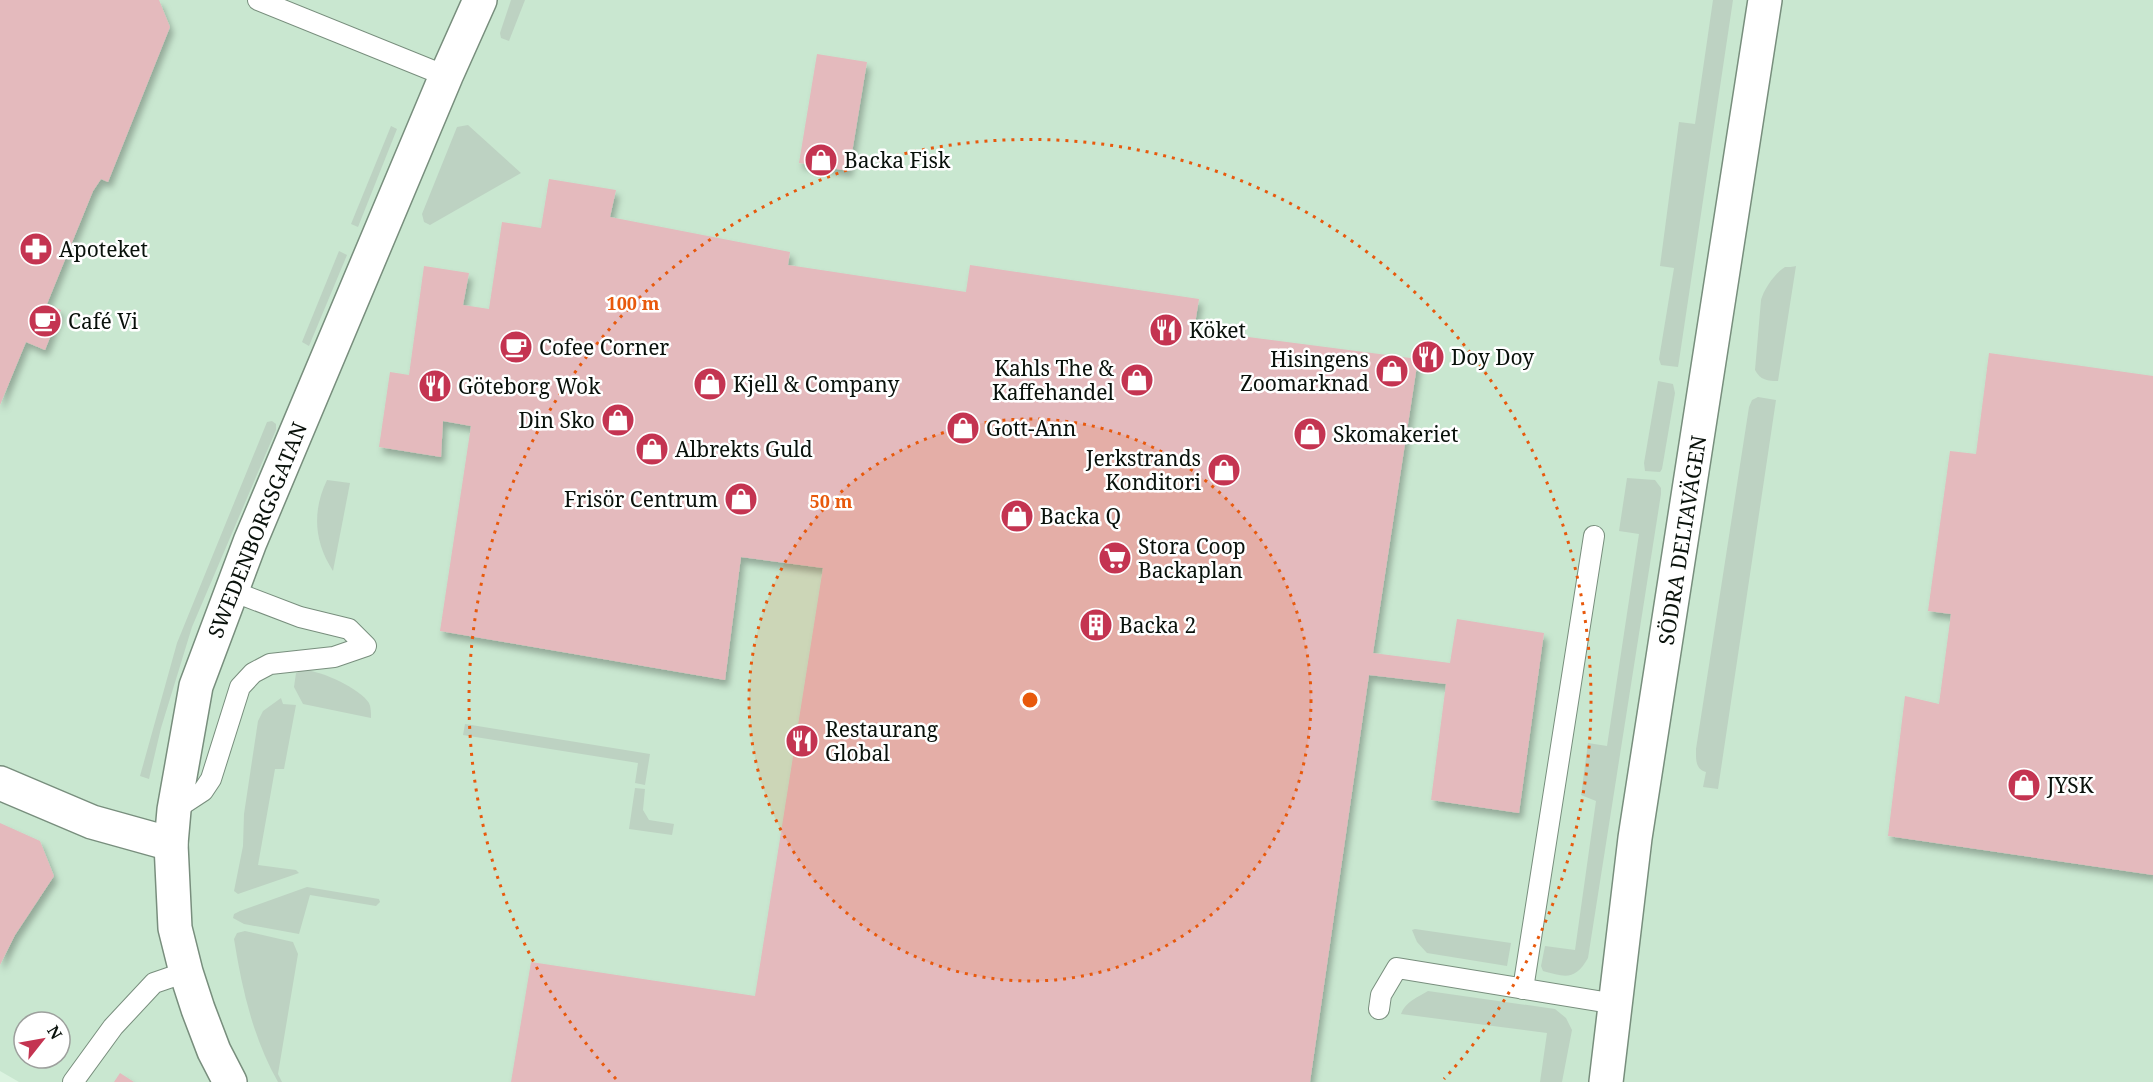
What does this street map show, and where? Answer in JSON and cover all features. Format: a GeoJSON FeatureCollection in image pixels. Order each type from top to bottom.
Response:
{"type":"FeatureCollection","features":[{"type":"Feature","properties":{"kind":"street","name":"SWEDENBORGSGATAN"},"geometry":{"type":"LineString","coordinates":[[230,1082],[210,1040],[186,972],[176,928],[171,844],[174,810],[196,686],[250,542],[480,0]]}},
{"type":"Feature","properties":{"kind":"street","name":"SÖDRA DELTAVÄGEN"},"geometry":{"type":"LineString","coordinates":[[1606,1082],[1638,818],[1765,0]]}},
{"type":"Feature","properties":{"kind":"street"},"geometry":{"type":"LineString","coordinates":[[0,783],[92,822],[171,844]]}},
{"type":"Feature","properties":{"kind":"street"},"geometry":{"type":"LineString","coordinates":[[1593,1082],[1614,1020]]}},
{"type":"Feature","properties":{"kind":"street"},"geometry":{"type":"LineString","coordinates":[[1614,1020],[1614,1082]]}},
{"type":"Feature","properties":{"kind":"lane"},"geometry":{"type":"LineString","coordinates":[[258,0],[446,76]]}},
{"type":"Feature","properties":{"kind":"lane"},"geometry":{"type":"LineString","coordinates":[[1523,989],[1594,536]]}},
{"type":"Feature","properties":{"kind":"lane"},"geometry":{"type":"LineString","coordinates":[[174,810],[203,791],[212,779],[240,687],[254,673],[270,664],[334,657],[366,646],[349,629],[300,617],[232,591]]}},
{"type":"Feature","properties":{"kind":"lane"},"geometry":{"type":"LineString","coordinates":[[1379,1009],[1381,995],[1397,968],[1523,989],[1614,1020]]}},
{"type":"Feature","properties":{"kind":"lane"},"geometry":{"type":"LineString","coordinates":[[73,1082],[113,1027],[154,983],[186,972]]}},
{"type":"Feature","properties":{"kind":"shaded area"},"geometry":{"type":"Polygon","coordinates":[[[0,0],[2153,0],[2153,1082],[19,1082],[0,1071],[0,0]]]}},
{"type":"Feature","properties":{"kind":"shaded area"},"geometry":{"type":"Polygon","coordinates":[[[511,0],[525,0],[509,41],[501,38],[500,33],[511,0]]]}},
{"type":"Feature","properties":{"kind":"shaded area"},"geometry":{"type":"Polygon","coordinates":[[[1713,0],[1733,0],[1678,367],[1661,365],[1659,359],[1674,268],[1660,266],[1679,122],[1695,124],[1713,0]]]}},
{"type":"Feature","properties":{"kind":"shaded area"},"geometry":{"type":"Polygon","coordinates":[[[468,125],[521,173],[430,225],[424,222],[422,214],[457,127],[468,125]]]}},
{"type":"Feature","properties":{"kind":"shaded area"},"geometry":{"type":"Polygon","coordinates":[[[391,126],[397,129],[358,227],[351,224],[391,126]]]}},
{"type":"Feature","properties":{"kind":"shaded area"},"geometry":{"type":"Polygon","coordinates":[[[339,251],[347,255],[309,346],[302,342],[339,251]]]}},
{"type":"Feature","properties":{"kind":"shaded area"},"geometry":{"type":"Polygon","coordinates":[[[1796,266],[1778,381],[1768,380],[1759,376],[1755,370],[1761,300],[1767,286],[1777,273],[1785,267],[1796,266]]]}},
{"type":"Feature","properties":{"kind":"shaded area"},"geometry":{"type":"Polygon","coordinates":[[[1658,381],[1673,384],[1675,393],[1660,472],[1645,471],[1644,463],[1658,381]]]}},
{"type":"Feature","properties":{"kind":"shaded area"},"geometry":{"type":"Polygon","coordinates":[[[1758,397],[1776,400],[1718,789],[1703,787],[1706,772],[1698,766],[1696,749],[1749,407],[1752,400],[1758,397]]]}},
{"type":"Feature","properties":{"kind":"shaded area"},"geometry":{"type":"Polygon","coordinates":[[[272,421],[276,424],[276,430],[192,627],[161,728],[149,779],[140,776],[177,643],[267,422],[272,421]]]}},
{"type":"Feature","properties":{"kind":"shaded area"},"geometry":{"type":"Polygon","coordinates":[[[1627,478],[1655,480],[1661,488],[1661,494],[1588,958],[1579,971],[1563,976],[1543,971],[1541,966],[1545,946],[1575,950],[1596,801],[1581,795],[1588,743],[1607,746],[1639,534],[1619,531],[1627,478]]]}},
{"type":"Feature","properties":{"kind":"shaded area"},"geometry":{"type":"Polygon","coordinates":[[[327,480],[350,483],[333,571],[322,549],[317,526],[319,503],[327,480]]]}},
{"type":"Feature","properties":{"kind":"shaded area"},"geometry":{"type":"Polygon","coordinates":[[[304,670],[330,677],[349,686],[369,703],[371,718],[303,704],[294,687],[296,673],[304,670]]]}},
{"type":"Feature","properties":{"kind":"shaded area"},"geometry":{"type":"Polygon","coordinates":[[[281,698],[283,704],[296,705],[284,769],[275,769],[258,865],[296,870],[299,873],[238,894],[234,891],[243,846],[244,814],[258,721],[263,711],[281,698]]]}},
{"type":"Feature","properties":{"kind":"shaded area"},"geometry":{"type":"Polygon","coordinates":[[[465,724],[650,754],[645,785],[635,783],[638,763],[463,735],[465,724]]]}},
{"type":"Feature","properties":{"kind":"shaded area"},"geometry":{"type":"Polygon","coordinates":[[[635,788],[645,789],[643,810],[649,820],[674,824],[672,835],[629,829],[635,788]]]}},
{"type":"Feature","properties":{"kind":"shaded area"},"geometry":{"type":"Polygon","coordinates":[[[307,887],[379,899],[380,902],[376,906],[310,895],[299,934],[244,924],[233,918],[234,914],[240,911],[307,887]]]}},
{"type":"Feature","properties":{"kind":"shaded area"},"geometry":{"type":"Polygon","coordinates":[[[1412,930],[1511,943],[1507,966],[1427,953],[1417,942],[1412,930]]]}},
{"type":"Feature","properties":{"kind":"shaded area"},"geometry":{"type":"Polygon","coordinates":[[[245,931],[293,942],[298,954],[278,1074],[282,1082],[278,1082],[269,1065],[255,1031],[245,995],[234,939],[237,933],[245,931]]]}},
{"type":"Feature","properties":{"kind":"shaded area"},"geometry":{"type":"Polygon","coordinates":[[[1428,991],[1555,1009],[1566,1018],[1572,1030],[1562,1082],[1540,1082],[1547,1033],[1401,1014],[1409,1003],[1428,991]]]}},
{"type":"Feature","properties":{"kind":"building"},"geometry":{"type":"Polygon","coordinates":[[[0,0],[159,0],[170,27],[108,182],[101,179],[93,191],[47,304],[61,310],[45,350],[26,342],[0,405],[0,0]]]}},
{"type":"Feature","properties":{"kind":"building"},"geometry":{"type":"Polygon","coordinates":[[[817,54],[867,62],[849,171],[799,163],[817,54]]]}},
{"type":"Feature","properties":{"kind":"building","name":"Backa 2"},"geometry":{"type":"Polygon","coordinates":[[[549,179],[616,190],[610,217],[790,252],[788,265],[966,292],[970,265],[1199,299],[1194,330],[1418,359],[1373,653],[1450,663],[1457,619],[1544,633],[1519,813],[1431,800],[1446,684],[1369,675],[1310,1082],[511,1082],[531,962],[755,996],[823,568],[741,557],[725,680],[440,631],[471,426],[443,421],[441,457],[379,447],[390,372],[409,375],[424,266],[469,273],[463,305],[489,309],[502,222],[541,228],[549,179]]]}},
{"type":"Feature","properties":{"kind":"building"},"geometry":{"type":"Polygon","coordinates":[[[1989,353],[2153,376],[2153,875],[1888,836],[1905,696],[1939,704],[1951,614],[1928,611],[1950,451],[1976,454],[1989,353]]]}},
{"type":"Feature","properties":{"kind":"building"},"geometry":{"type":"Polygon","coordinates":[[[0,823],[40,841],[54,876],[15,935],[0,965],[0,823]]]}},
{"type":"Feature","properties":{"kind":"building"},"geometry":{"type":"Polygon","coordinates":[[[120,1073],[134,1082],[114,1082],[120,1073]]]}},
{"type":"Feature","properties":{"kind":"place","name":"Backa Fisk"},"geometry":{"type":"Point","coordinates":[821,160]}},
{"type":"Feature","properties":{"kind":"place","name":"Apoteket"},"geometry":{"type":"Point","coordinates":[36,249]}},
{"type":"Feature","properties":{"kind":"place","name":"Café Vi"},"geometry":{"type":"Point","coordinates":[45,321]}},
{"type":"Feature","properties":{"kind":"place","name":"Köket"},"geometry":{"type":"Point","coordinates":[1166,330]}},
{"type":"Feature","properties":{"kind":"place","name":"Cofee Corner"},"geometry":{"type":"Point","coordinates":[516,347]}},
{"type":"Feature","properties":{"kind":"place","name":"Doy Doy"},"geometry":{"type":"Point","coordinates":[1428,357]}},
{"type":"Feature","properties":{"kind":"place","name":"Hisingens Zoomarknad"},"geometry":{"type":"Point","coordinates":[1392,371]}},
{"type":"Feature","properties":{"kind":"place","name":"Kahls The & Kaffehandel"},"geometry":{"type":"Point","coordinates":[1137,380]}},
{"type":"Feature","properties":{"kind":"place","name":"Kjell & Company"},"geometry":{"type":"Point","coordinates":[710,384]}},
{"type":"Feature","properties":{"kind":"place","name":"Göteborg Wok"},"geometry":{"type":"Point","coordinates":[435,386]}},
{"type":"Feature","properties":{"kind":"place","name":"Din Sko"},"geometry":{"type":"Point","coordinates":[618,420]}},
{"type":"Feature","properties":{"kind":"place","name":"Gott-Ann"},"geometry":{"type":"Point","coordinates":[963,428]}},
{"type":"Feature","properties":{"kind":"place","name":"Skomakeriet"},"geometry":{"type":"Point","coordinates":[1310,434]}},
{"type":"Feature","properties":{"kind":"place","name":"Albrekts Guld"},"geometry":{"type":"Point","coordinates":[652,449]}},
{"type":"Feature","properties":{"kind":"place","name":"Jerkstrands Konditori"},"geometry":{"type":"Point","coordinates":[1224,470]}},
{"type":"Feature","properties":{"kind":"place","name":"Frisör Centrum"},"geometry":{"type":"Point","coordinates":[741,499]}},
{"type":"Feature","properties":{"kind":"place","name":"Backa Q"},"geometry":{"type":"Point","coordinates":[1017,516]}},
{"type":"Feature","properties":{"kind":"place","name":"Stora Coop Backaplan"},"geometry":{"type":"Point","coordinates":[1115,558]}},
{"type":"Feature","properties":{"kind":"place","name":"Backa 2"},"geometry":{"type":"Point","coordinates":[1096,625]}},
{"type":"Feature","properties":{"kind":"place","name":"Restaurang Global"},"geometry":{"type":"Point","coordinates":[802,741]}},
{"type":"Feature","properties":{"kind":"place","name":"JYSK"},"geometry":{"type":"Point","coordinates":[2024,785]}}]}
